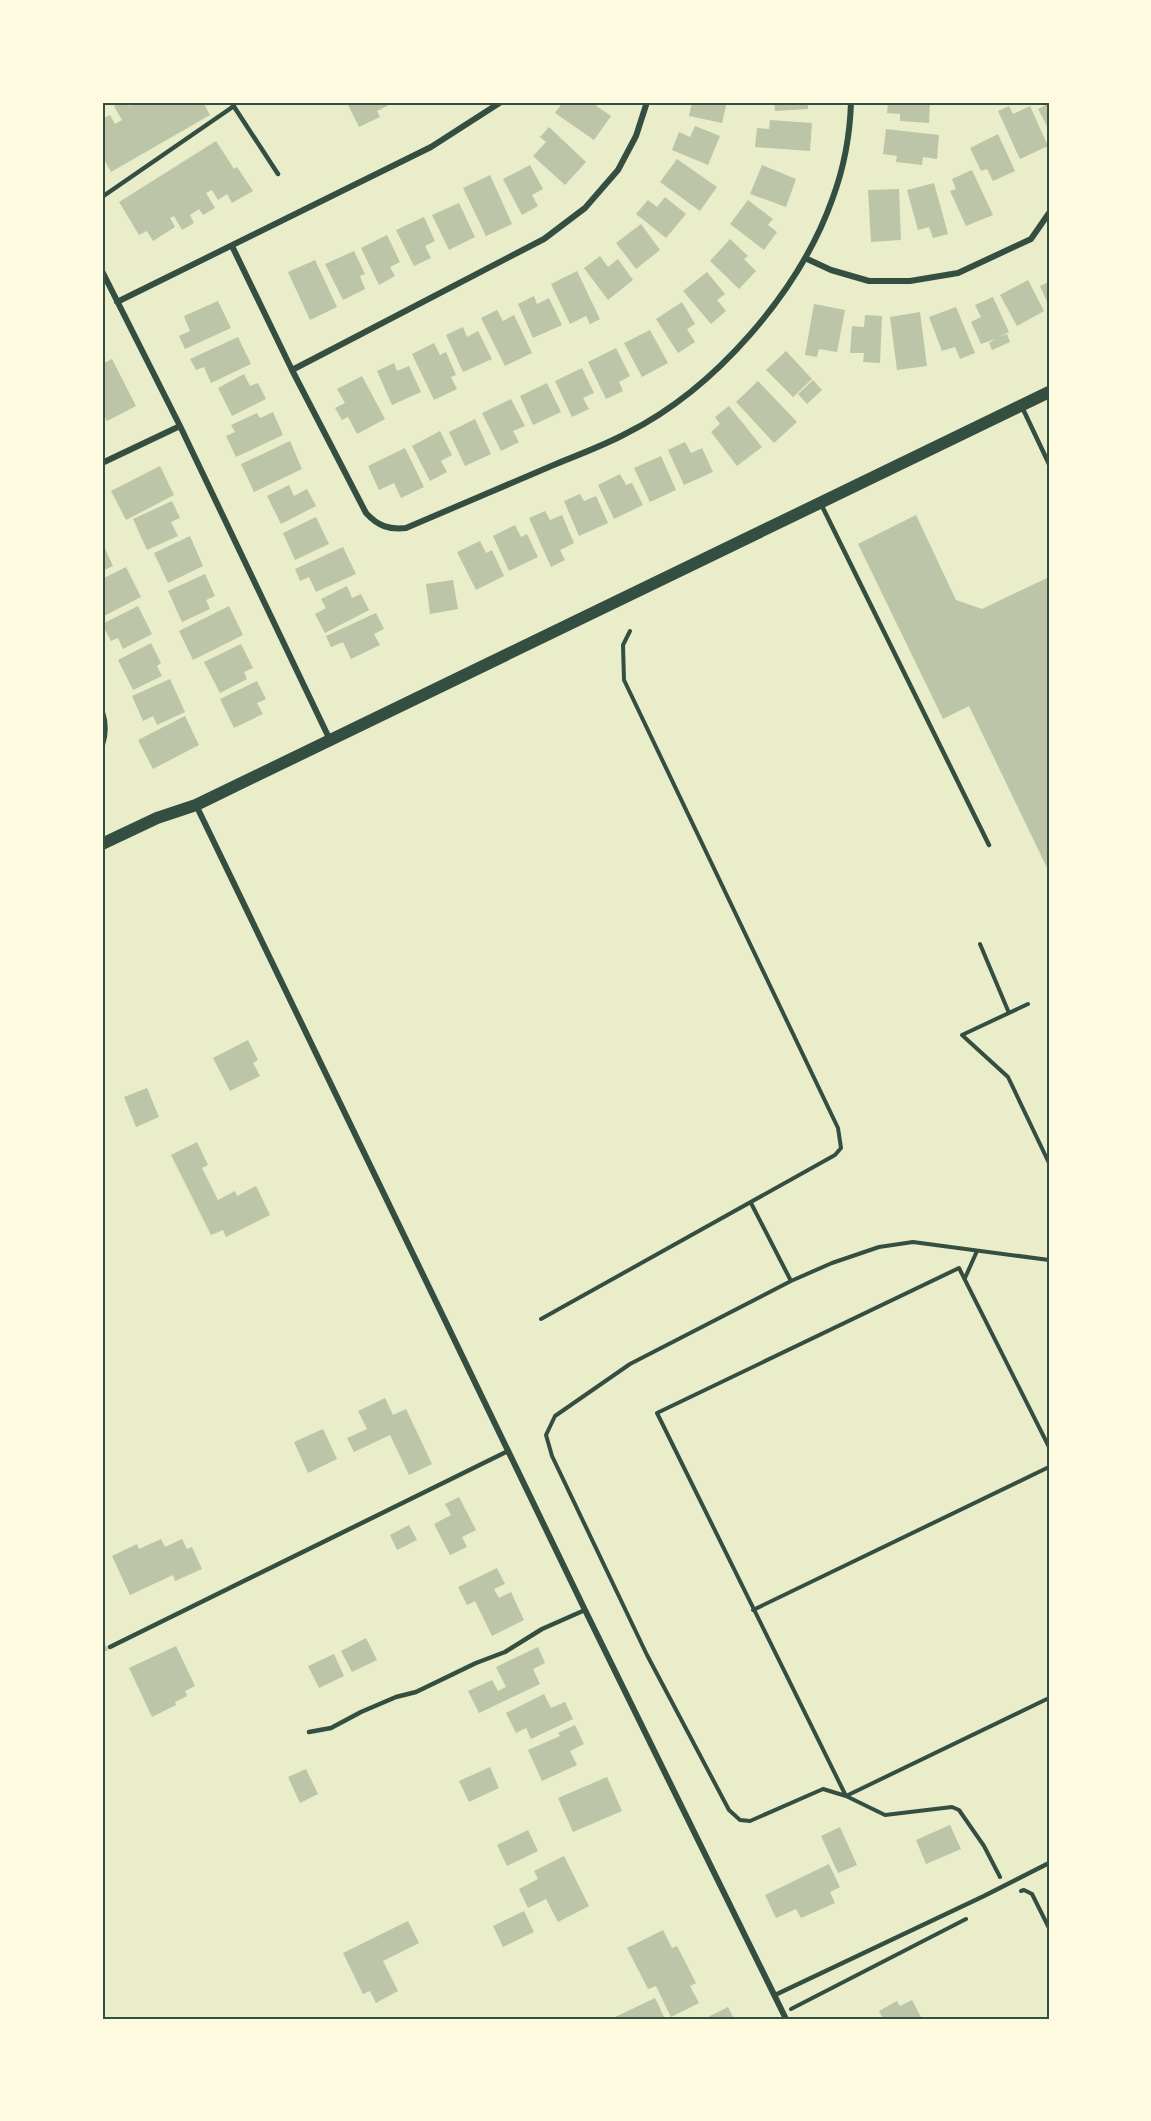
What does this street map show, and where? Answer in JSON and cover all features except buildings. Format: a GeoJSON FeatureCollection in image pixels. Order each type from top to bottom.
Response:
{"type":"FeatureCollection","features":[{"type":"Feature","properties":{"kind":"main road"},"geometry":{"type":"LineString","coordinates":[[102,844],[157,818],[196,806],[1049,392]]}},
{"type":"Feature","properties":{"kind":"street"},"geometry":{"type":"LineString","coordinates":[[117,302],[431,147],[501,102]]}},
{"type":"Feature","properties":{"kind":"street"},"geometry":{"type":"LineString","coordinates":[[291,370],[544,239],[585,208],[618,170],[636,136],[647,102]]}},
{"type":"Feature","properties":{"kind":"street"},"geometry":{"type":"LineString","coordinates":[[232,246],[291,370],[366,513],[383,526],[392,529],[406,528],[628,433],[675,404],[713,374],[751,335],[805,258],[832,200],[850,135],[852,102]]}},
{"type":"Feature","properties":{"kind":"street"},"geometry":{"type":"LineString","coordinates":[[805,258],[831,270],[869,281],[910,281],[958,273],[1031,238],[1049,213]]}},
{"type":"Feature","properties":{"kind":"street"},"geometry":{"type":"LineString","coordinates":[[102,271],[180,426],[330,740]]}},
{"type":"Feature","properties":{"kind":"street"},"geometry":{"type":"LineString","coordinates":[[102,463],[180,426]]}},
{"type":"Feature","properties":{"kind":"street"},"geometry":{"type":"LineString","coordinates":[[102,712],[105,737],[102,745]]}},
{"type":"Feature","properties":{"kind":"street"},"geometry":{"type":"LineString","coordinates":[[196,806],[585,1610],[785,2016]]}},
{"type":"Feature","properties":{"kind":"lane"},"geometry":{"type":"LineString","coordinates":[[102,197],[233,104],[278,174]]}},
{"type":"Feature","properties":{"kind":"lane"},"geometry":{"type":"LineString","coordinates":[[1021,406],[1049,464]]}},
{"type":"Feature","properties":{"kind":"lane"},"geometry":{"type":"LineString","coordinates":[[821,504],[989,845]]}},
{"type":"Feature","properties":{"kind":"lane"},"geometry":{"type":"LineString","coordinates":[[110,1647],[508,1451]]}},
{"type":"Feature","properties":{"kind":"lane"},"geometry":{"type":"LineString","coordinates":[[309,1732],[331,1728],[387,1701],[416,1692],[476,1663],[505,1652],[542,1629],[585,1610]]}},
{"type":"Feature","properties":{"kind":"lane"},"geometry":{"type":"LineString","coordinates":[[775,1995],[1049,1863]]}},
{"type":"Feature","properties":{"kind":"path"},"geometry":{"type":"LineString","coordinates":[[541,1319],[751,1203],[835,1155],[841,1148],[838,1128],[624,680],[623,645],[630,632]]}},
{"type":"Feature","properties":{"kind":"path"},"geometry":{"type":"LineString","coordinates":[[980,944],[1009,1013]]}},
{"type":"Feature","properties":{"kind":"path"},"geometry":{"type":"LineString","coordinates":[[1028,1004],[962,1035],[1008,1077],[1049,1163]]}},
{"type":"Feature","properties":{"kind":"path"},"geometry":{"type":"LineString","coordinates":[[751,1203],[791,1281]]}},
{"type":"Feature","properties":{"kind":"path"},"geometry":{"type":"LineString","coordinates":[[1005,1885],[984,1846],[959,1810],[952,1807],[885,1815],[846,1796],[823,1790],[750,1821],[740,1820],[729,1810],[647,1655],[552,1456],[546,1435],[555,1416],[630,1364],[791,1281],[832,1263],[879,1247],[913,1242],[1049,1260]]}},
{"type":"Feature","properties":{"kind":"path"},"geometry":{"type":"LineString","coordinates":[[965,1279],[977,1251]]}},
{"type":"Feature","properties":{"kind":"path"},"geometry":{"type":"LineString","coordinates":[[846,1796],[657,1413],[958,1268],[1049,1447]]}},
{"type":"Feature","properties":{"kind":"path"},"geometry":{"type":"LineString","coordinates":[[753,1610],[1049,1467]]}},
{"type":"Feature","properties":{"kind":"path"},"geometry":{"type":"LineString","coordinates":[[846,1796],[1049,1698]]}},
{"type":"Feature","properties":{"kind":"path"},"geometry":{"type":"LineString","coordinates":[[1017,1893],[1024,1890],[1032,1894],[1049,1928]]}},
{"type":"Feature","properties":{"kind":"path"},"geometry":{"type":"LineString","coordinates":[[785,2016],[968,1918]]}}]}
